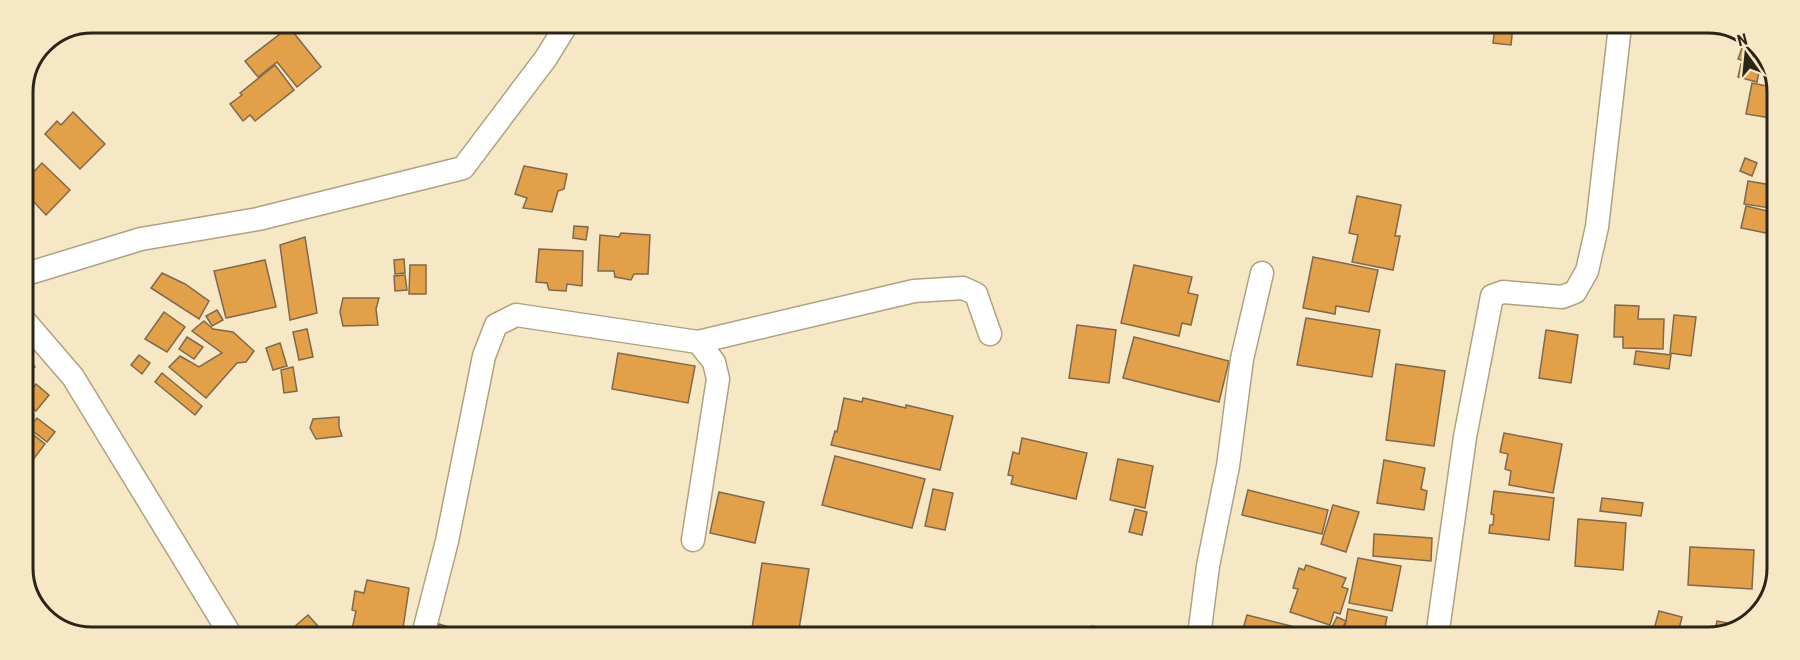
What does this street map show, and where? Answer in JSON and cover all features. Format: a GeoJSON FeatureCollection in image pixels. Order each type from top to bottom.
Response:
{"type":"FeatureCollection","features":[{"type":"Feature","properties":{"kind":"street"},"geometry":{"type":"LineString","coordinates":[[33,272],[141,239],[258,219],[463,168],[546,58],[561,33]]}},
{"type":"Feature","properties":{"kind":"street"},"geometry":{"type":"LineString","coordinates":[[1438,627],[1465,437],[1492,296],[1503,292],[1562,297],[1575,291],[1587,271],[1597,228],[1619,33]]}},
{"type":"Feature","properties":{"kind":"street"},"geometry":{"type":"LineString","coordinates":[[1200,627],[1208,566],[1228,466],[1242,359],[1262,273]]}},
{"type":"Feature","properties":{"kind":"street"},"geometry":{"type":"LineString","coordinates":[[425,627],[447,540],[484,356],[496,326],[516,315],[698,342],[914,291],[963,288],[976,294],[990,334]]}},
{"type":"Feature","properties":{"kind":"street"},"geometry":{"type":"LineString","coordinates":[[33,331],[73,377],[226,627]]}},
{"type":"Feature","properties":{"kind":"street"},"geometry":{"type":"LineString","coordinates":[[693,540],[718,379],[714,362],[698,342]]}},
{"type":"Feature","properties":{"kind":"building"},"geometry":{"type":"Polygon","coordinates":[[[281,33],[294,33],[321,67],[297,87],[277,62],[258,77],[245,61],[281,33]]]}},
{"type":"Feature","properties":{"kind":"building"},"geometry":{"type":"Polygon","coordinates":[[[1494,33],[1512,33],[1511,45],[1493,43],[1494,33]]]}},
{"type":"Feature","properties":{"kind":"building"},"geometry":{"type":"Polygon","coordinates":[[[1743,45],[1754,54],[1751,63],[1738,59],[1743,45]]]}},
{"type":"Feature","properties":{"kind":"building"},"geometry":{"type":"Polygon","coordinates":[[[1741,64],[1751,67],[1750,70],[1759,72],[1757,82],[1738,77],[1741,64]]]}},
{"type":"Feature","properties":{"kind":"building"},"geometry":{"type":"Polygon","coordinates":[[[275,65],[294,90],[255,121],[250,115],[243,121],[230,104],[275,65]]]}},
{"type":"Feature","properties":{"kind":"building"},"geometry":{"type":"Polygon","coordinates":[[[1752,83],[1767,86],[1767,117],[1746,114],[1752,83]]]}},
{"type":"Feature","properties":{"kind":"building"},"geometry":{"type":"Polygon","coordinates":[[[73,112],[105,144],[80,169],[45,134],[57,121],[61,125],[73,112]]]}},
{"type":"Feature","properties":{"kind":"building"},"geometry":{"type":"Polygon","coordinates":[[[1745,158],[1757,163],[1752,176],[1740,171],[1745,158]]]}},
{"type":"Feature","properties":{"kind":"building"},"geometry":{"type":"Polygon","coordinates":[[[42,163],[70,190],[46,215],[33,203],[33,172],[42,163]]]}},
{"type":"Feature","properties":{"kind":"building"},"geometry":{"type":"Polygon","coordinates":[[[524,166],[567,174],[564,189],[558,191],[552,212],[523,208],[527,198],[515,194],[524,166]]]}},
{"type":"Feature","properties":{"kind":"building"},"geometry":{"type":"Polygon","coordinates":[[[1748,181],[1767,184],[1767,208],[1744,204],[1748,181]]]}},
{"type":"Feature","properties":{"kind":"building"},"geometry":{"type":"Polygon","coordinates":[[[1357,196],[1401,205],[1395,236],[1400,236],[1393,270],[1352,262],[1358,235],[1349,233],[1357,196]]]}},
{"type":"Feature","properties":{"kind":"building"},"geometry":{"type":"Polygon","coordinates":[[[1746,206],[1767,211],[1767,233],[1741,228],[1746,206]]]}},
{"type":"Feature","properties":{"kind":"building"},"geometry":{"type":"Polygon","coordinates":[[[574,226],[588,227],[586,240],[573,238],[574,226]]]}},
{"type":"Feature","properties":{"kind":"building"},"geometry":{"type":"Polygon","coordinates":[[[621,233],[650,235],[648,274],[634,274],[631,280],[615,277],[614,271],[598,271],[600,235],[619,237],[621,233]]]}},
{"type":"Feature","properties":{"kind":"building"},"geometry":{"type":"Polygon","coordinates":[[[305,237],[317,313],[290,320],[280,245],[305,237]]]}},
{"type":"Feature","properties":{"kind":"building"},"geometry":{"type":"Polygon","coordinates":[[[539,249],[583,251],[582,286],[567,284],[566,291],[549,290],[547,283],[536,282],[539,249]]]}},
{"type":"Feature","properties":{"kind":"building"},"geometry":{"type":"Polygon","coordinates":[[[1313,257],[1378,270],[1369,312],[1336,306],[1335,314],[1303,308],[1313,257]]]}},
{"type":"Feature","properties":{"kind":"building"},"geometry":{"type":"Polygon","coordinates":[[[404,259],[405,273],[395,274],[394,260],[404,259]]]}},
{"type":"Feature","properties":{"kind":"building"},"geometry":{"type":"Polygon","coordinates":[[[265,260],[276,307],[226,318],[214,271],[265,260]]]}},
{"type":"Feature","properties":{"kind":"building"},"geometry":{"type":"Polygon","coordinates":[[[410,265],[426,265],[426,294],[409,294],[410,265]]]}},
{"type":"Feature","properties":{"kind":"building"},"geometry":{"type":"Polygon","coordinates":[[[1134,265],[1192,277],[1188,293],[1198,295],[1191,325],[1182,323],[1179,336],[1121,323],[1134,265]]]}},
{"type":"Feature","properties":{"kind":"building"},"geometry":{"type":"Polygon","coordinates":[[[162,273],[185,284],[209,301],[199,319],[151,288],[162,273]]]}},
{"type":"Feature","properties":{"kind":"building"},"geometry":{"type":"Polygon","coordinates":[[[405,275],[407,290],[395,291],[394,276],[405,275]]]}},
{"type":"Feature","properties":{"kind":"building"},"geometry":{"type":"Polygon","coordinates":[[[343,298],[379,298],[376,309],[378,325],[343,326],[340,312],[343,298]]]}},
{"type":"Feature","properties":{"kind":"building"},"geometry":{"type":"Polygon","coordinates":[[[1615,305],[1639,306],[1638,319],[1664,319],[1663,349],[1623,348],[1623,337],[1614,337],[1615,305]]]}},
{"type":"Feature","properties":{"kind":"building"},"geometry":{"type":"Polygon","coordinates":[[[217,310],[223,320],[212,326],[206,316],[217,310]]]}},
{"type":"Feature","properties":{"kind":"building"},"geometry":{"type":"Polygon","coordinates":[[[164,312],[185,327],[167,352],[145,339],[164,312]]]}},
{"type":"Feature","properties":{"kind":"building"},"geometry":{"type":"Polygon","coordinates":[[[1674,315],[1696,317],[1691,356],[1670,353],[1674,315]]]}},
{"type":"Feature","properties":{"kind":"building"},"geometry":{"type":"Polygon","coordinates":[[[1306,318],[1380,330],[1372,377],[1297,365],[1306,318]]]}},
{"type":"Feature","properties":{"kind":"building"},"geometry":{"type":"Polygon","coordinates":[[[204,321],[213,329],[233,332],[254,351],[246,362],[237,363],[206,398],[169,367],[180,356],[199,367],[222,353],[192,331],[204,321]]]}},
{"type":"Feature","properties":{"kind":"building"},"geometry":{"type":"Polygon","coordinates":[[[1077,325],[1116,330],[1109,383],[1069,378],[1077,325]]]}},
{"type":"Feature","properties":{"kind":"building"},"geometry":{"type":"Polygon","coordinates":[[[307,329],[313,357],[299,360],[293,332],[307,329]]]}},
{"type":"Feature","properties":{"kind":"building"},"geometry":{"type":"Polygon","coordinates":[[[1546,330],[1578,335],[1571,383],[1539,378],[1546,330]]]}},
{"type":"Feature","properties":{"kind":"building"},"geometry":{"type":"Polygon","coordinates":[[[187,337],[203,347],[194,359],[179,349],[187,337]]]}},
{"type":"Feature","properties":{"kind":"building"},"geometry":{"type":"Polygon","coordinates":[[[1134,337],[1229,361],[1219,402],[1123,378],[1134,337]]]}},
{"type":"Feature","properties":{"kind":"building"},"geometry":{"type":"Polygon","coordinates":[[[280,343],[287,366],[273,370],[266,348],[280,343]]]}},
{"type":"Feature","properties":{"kind":"building"},"geometry":{"type":"Polygon","coordinates":[[[1636,351],[1671,355],[1669,369],[1634,364],[1636,351]]]}},
{"type":"Feature","properties":{"kind":"building"},"geometry":{"type":"Polygon","coordinates":[[[618,353],[695,366],[688,403],[612,389],[618,353]]]}},
{"type":"Feature","properties":{"kind":"building"},"geometry":{"type":"Polygon","coordinates":[[[139,355],[150,363],[142,374],[131,365],[139,355]]]}},
{"type":"Feature","properties":{"kind":"building"},"geometry":{"type":"Polygon","coordinates":[[[1396,364],[1445,371],[1434,446],[1386,440],[1396,364]]]}},
{"type":"Feature","properties":{"kind":"building"},"geometry":{"type":"Polygon","coordinates":[[[293,367],[297,391],[284,393],[281,370],[293,367]]]}},
{"type":"Feature","properties":{"kind":"building"},"geometry":{"type":"Polygon","coordinates":[[[162,373],[202,406],[195,415],[155,382],[162,373]]]}},
{"type":"Feature","properties":{"kind":"building"},"geometry":{"type":"Polygon","coordinates":[[[36,384],[49,395],[36,411],[33,408],[33,387],[36,384]]]}},
{"type":"Feature","properties":{"kind":"building"},"geometry":{"type":"Polygon","coordinates":[[[844,398],[862,402],[863,398],[906,408],[906,405],[953,416],[940,470],[831,445],[835,431],[837,432],[844,398]]]}},
{"type":"Feature","properties":{"kind":"building"},"geometry":{"type":"Polygon","coordinates":[[[339,417],[342,436],[316,439],[310,428],[313,419],[339,417]]]}},
{"type":"Feature","properties":{"kind":"building"},"geometry":{"type":"Polygon","coordinates":[[[37,418],[55,432],[47,442],[33,431],[33,423],[37,418]]]}},
{"type":"Feature","properties":{"kind":"building"},"geometry":{"type":"Polygon","coordinates":[[[1504,433],[1562,444],[1553,493],[1509,485],[1511,471],[1505,469],[1508,454],[1500,452],[1504,433]]]}},
{"type":"Feature","properties":{"kind":"building"},"geometry":{"type":"Polygon","coordinates":[[[33,434],[45,444],[33,460],[33,434]]]}},
{"type":"Feature","properties":{"kind":"building"},"geometry":{"type":"Polygon","coordinates":[[[1022,438],[1087,453],[1076,499],[1011,484],[1013,476],[1008,475],[1013,452],[1019,454],[1022,438]]]}},
{"type":"Feature","properties":{"kind":"building"},"geometry":{"type":"Polygon","coordinates":[[[835,456],[925,479],[912,528],[822,505],[835,456]]]}},
{"type":"Feature","properties":{"kind":"building"},"geometry":{"type":"Polygon","coordinates":[[[1118,459],[1153,466],[1145,508],[1110,500],[1118,459]]]}},
{"type":"Feature","properties":{"kind":"building"},"geometry":{"type":"Polygon","coordinates":[[[1384,460],[1425,468],[1421,489],[1427,491],[1424,510],[1377,503],[1384,460]]]}},
{"type":"Feature","properties":{"kind":"building"},"geometry":{"type":"Polygon","coordinates":[[[933,489],[953,493],[945,530],[925,526],[933,489]]]}},
{"type":"Feature","properties":{"kind":"building"},"geometry":{"type":"Polygon","coordinates":[[[1248,490],[1328,510],[1322,534],[1242,515],[1248,490]]]}},
{"type":"Feature","properties":{"kind":"building"},"geometry":{"type":"Polygon","coordinates":[[[1494,491],[1554,498],[1549,540],[1489,533],[1490,525],[1493,525],[1494,515],[1491,514],[1494,491]]]}},
{"type":"Feature","properties":{"kind":"building"},"geometry":{"type":"Polygon","coordinates":[[[719,492],[764,502],[755,543],[710,533],[719,492]]]}},
{"type":"Feature","properties":{"kind":"building"},"geometry":{"type":"Polygon","coordinates":[[[1602,498],[1643,503],[1641,516],[1600,511],[1602,498]]]}},
{"type":"Feature","properties":{"kind":"building"},"geometry":{"type":"Polygon","coordinates":[[[1333,505],[1359,512],[1346,552],[1321,544],[1333,505]]]}},
{"type":"Feature","properties":{"kind":"building"},"geometry":{"type":"Polygon","coordinates":[[[1135,509],[1147,512],[1142,535],[1129,532],[1135,509]]]}},
{"type":"Feature","properties":{"kind":"building"},"geometry":{"type":"Polygon","coordinates":[[[1578,519],[1626,523],[1623,570],[1575,566],[1578,519]]]}},
{"type":"Feature","properties":{"kind":"building"},"geometry":{"type":"Polygon","coordinates":[[[1374,534],[1432,538],[1431,561],[1373,556],[1374,534]]]}},
{"type":"Feature","properties":{"kind":"building"},"geometry":{"type":"Polygon","coordinates":[[[1690,547],[1754,550],[1752,589],[1688,585],[1690,547]]]}},
{"type":"Feature","properties":{"kind":"building"},"geometry":{"type":"Polygon","coordinates":[[[1358,558],[1401,566],[1392,611],[1349,603],[1358,558]]]}},
{"type":"Feature","properties":{"kind":"building"},"geometry":{"type":"Polygon","coordinates":[[[762,563],[809,569],[799,627],[752,627],[762,563]]]}},
{"type":"Feature","properties":{"kind":"building"},"geometry":{"type":"Polygon","coordinates":[[[1306,565],[1346,578],[1342,587],[1348,589],[1340,614],[1334,612],[1330,625],[1290,612],[1298,589],[1293,588],[1299,568],[1304,570],[1306,565]]]}},
{"type":"Feature","properties":{"kind":"building"},"geometry":{"type":"Polygon","coordinates":[[[367,580],[409,588],[403,627],[352,627],[356,611],[352,610],[355,591],[364,593],[367,580]]]}},
{"type":"Feature","properties":{"kind":"building"},"geometry":{"type":"Polygon","coordinates":[[[1348,609],[1387,617],[1385,627],[1345,627],[1348,609]]]}},
{"type":"Feature","properties":{"kind":"building"},"geometry":{"type":"Polygon","coordinates":[[[1659,611],[1682,617],[1680,627],[1655,627],[1659,611]]]}},
{"type":"Feature","properties":{"kind":"building"},"geometry":{"type":"Polygon","coordinates":[[[308,615],[319,627],[294,627],[308,615]]]}},
{"type":"Feature","properties":{"kind":"building"},"geometry":{"type":"Polygon","coordinates":[[[1247,615],[1295,627],[1244,627],[1247,615]]]}},
{"type":"Feature","properties":{"kind":"building"},"geometry":{"type":"Polygon","coordinates":[[[1337,617],[1346,621],[1343,627],[1332,627],[1337,617]]]}},
{"type":"Feature","properties":{"kind":"building"},"geometry":{"type":"Polygon","coordinates":[[[1717,621],[1729,623],[1727,624],[1716,626],[1717,621]]]}}]}
